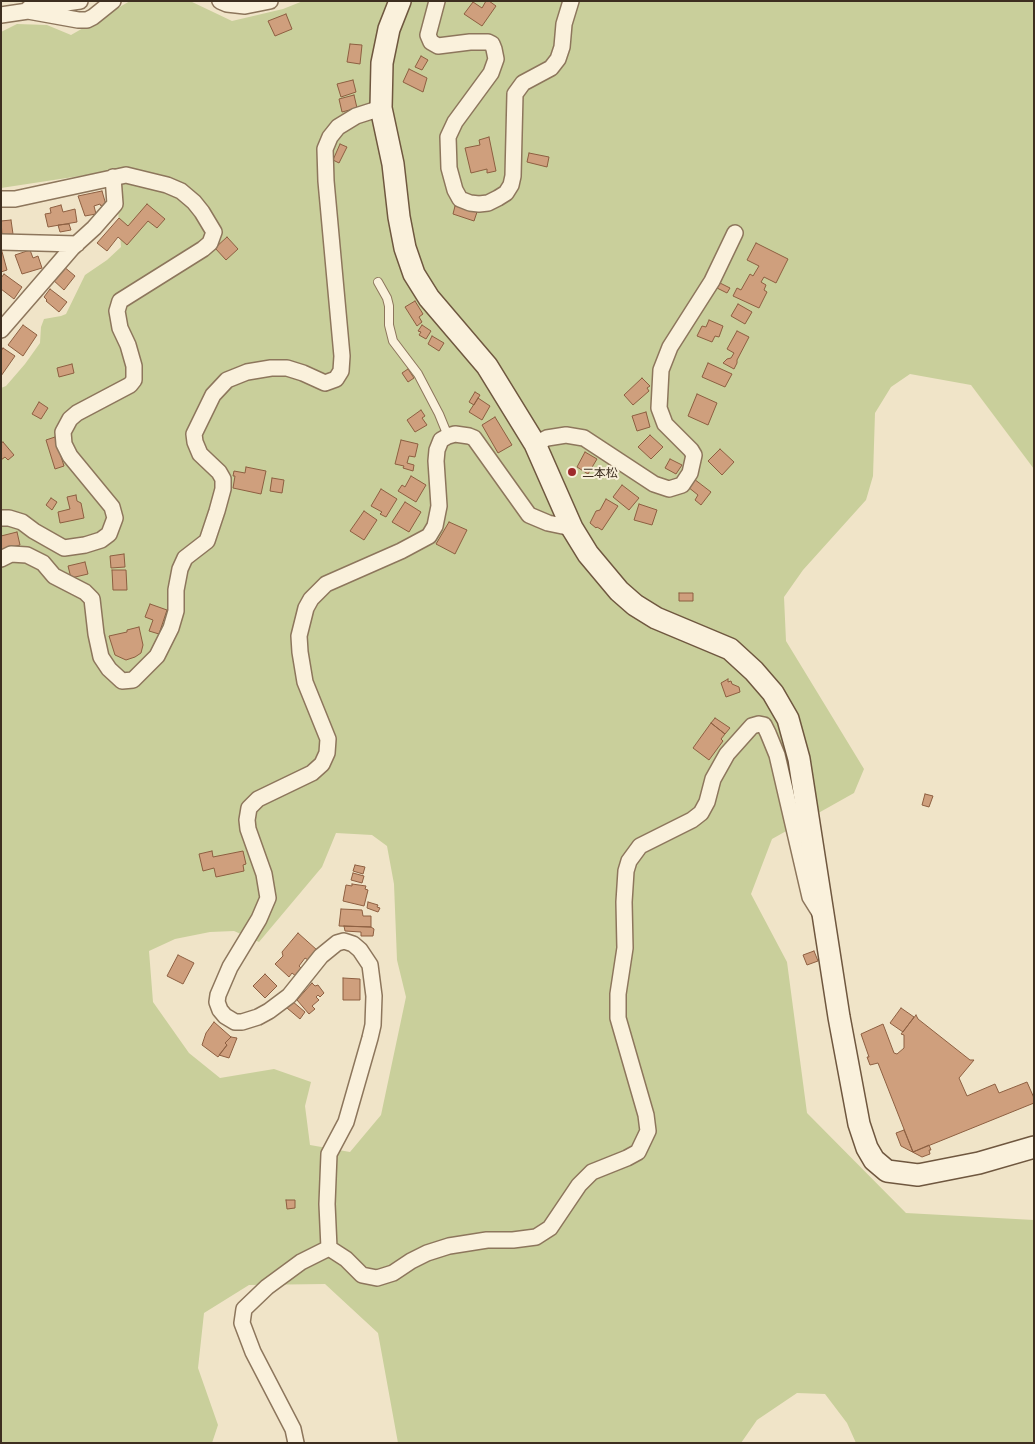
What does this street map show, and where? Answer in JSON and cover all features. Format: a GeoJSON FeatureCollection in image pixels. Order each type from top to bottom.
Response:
{"type":"FeatureCollection","features":[{"type":"Feature","properties":{"kind":"street"},"geometry":{"type":"LineString","coordinates":[[26,11],[35,3],[40,2],[66,3],[80,1]]}},
{"type":"Feature","properties":{"kind":"street"},"geometry":{"type":"LineString","coordinates":[[1,15],[26,11],[87,20],[113,1]]}},
{"type":"Feature","properties":{"kind":"street"},"geometry":{"type":"LineString","coordinates":[[220,1],[227,4],[245,6],[270,1]]}},
{"type":"Feature","properties":{"kind":"street"},"geometry":{"type":"LineString","coordinates":[[400,1],[389,29],[382,64],[381,108],[393,164],[405,248],[414,274],[429,298],[487,366],[535,444],[572,528],[588,554],[619,591],[635,605],[656,618],[730,649],[754,671],[773,693],[788,720],[799,759],[859,1124],[867,1148],[874,1160],[887,1171],[918,1175],[978,1163],[1034,1147]]}},
{"type":"Feature","properties":{"kind":"street"},"geometry":{"type":"LineString","coordinates":[[437,1],[428,34],[431,42],[438,46],[488,42],[492,44],[494,49],[496,59],[491,73],[460,114],[448,136],[449,168],[455,190],[460,199],[479,204],[488,203],[498,198],[506,193],[512,185],[514,176],[515,94],[523,83],[551,68],[558,59],[562,47],[564,24],[571,1]]}},
{"type":"Feature","properties":{"kind":"street"},"geometry":{"type":"LineString","coordinates":[[1,559],[11,554],[27,555],[43,563],[54,576],[85,592],[92,599],[101,657],[109,669],[122,681],[133,680],[157,656],[171,628],[176,611],[176,590],[180,569],[185,558],[207,541],[218,511],[223,479],[219,472],[200,454],[194,434],[213,395],[227,380],[248,372],[271,368],[287,368],[325,383],[336,379],[341,371],[342,356],[325,149],[330,137],[338,127],[356,116],[381,108]]}},
{"type":"Feature","properties":{"kind":"street"},"geometry":{"type":"LineString","coordinates":[[1,199],[15,199],[126,175],[147,179],[181,191],[194,202],[214,232],[213,237],[203,249],[120,301],[117,311],[120,328],[128,345],[134,366],[134,380],[130,385],[70,418],[62,432],[64,444],[70,456],[112,507],[115,518],[109,534],[101,540],[64,548],[22,522],[1,518]]}},
{"type":"Feature","properties":{"kind":"street"},"geometry":{"type":"LineString","coordinates":[[1,330],[52,270],[115,204],[113,177]]}},
{"type":"Feature","properties":{"kind":"street"},"geometry":{"type":"LineString","coordinates":[[535,444],[547,438],[566,436],[584,438],[654,484],[669,489],[682,485],[690,473],[694,455],[665,424],[659,408],[661,370],[670,348],[712,281],[735,233]]}},
{"type":"Feature","properties":{"kind":"street"},"geometry":{"type":"LineString","coordinates":[[1,242],[77,244]]}},
{"type":"Feature","properties":{"kind":"street"},"geometry":{"type":"LineString","coordinates":[[329,1248],[327,1204],[328,1154],[346,1122],[373,1025],[374,996],[370,965],[360,950],[353,944],[344,941],[338,943],[321,956],[289,996],[258,1017],[235,1022],[225,1016],[217,1002],[218,995],[230,968],[259,919],[268,898],[264,874],[248,829],[249,808],[258,799],[312,773],[322,764],[327,753],[328,739],[305,682],[300,652],[299,636],[306,608],[319,590],[326,584],[401,551],[429,536],[435,526],[439,506],[437,450],[441,440],[448,436],[455,434],[474,438],[529,515],[548,523],[572,528]]}},
{"type":"Feature","properties":{"kind":"street"},"geometry":{"type":"LineString","coordinates":[[329,1248],[346,1259],[362,1275],[377,1278],[427,1253],[449,1246],[487,1240],[513,1240],[536,1237],[550,1228],[579,1185],[592,1172],[638,1152],[648,1131],[646,1115],[618,1018],[618,994],[625,948],[624,902],[626,870],[629,861],[640,846],[692,820],[701,813],[707,802],[713,779],[727,754],[752,726],[764,725],[777,755],[810,897],[824,920]]}},
{"type":"Feature","properties":{"kind":"street"},"geometry":{"type":"LineString","coordinates":[[296,1443],[293,1429],[253,1352],[242,1323],[244,1310],[267,1287],[301,1262],[329,1248]]}},
{"type":"Feature","properties":{"kind":"lane"},"geometry":{"type":"LineString","coordinates":[[378,282],[387,298],[389,306],[389,325],[393,342],[418,374],[448,436]]}},
{"type":"Feature","properties":{"kind":"green space"},"geometry":{"type":"Polygon","coordinates":[[[130,1],[190,1],[232,21],[283,9],[303,1],[1034,1],[1034,469],[971,385],[910,374],[891,387],[875,413],[873,476],[866,500],[803,570],[784,597],[786,641],[864,769],[854,793],[772,839],[751,894],[787,962],[807,1113],[906,1213],[1034,1220],[1034,1443],[856,1443],[847,1423],[825,1394],[797,1393],[757,1420],[741,1443],[398,1443],[378,1333],[325,1284],[249,1285],[204,1313],[198,1368],[218,1425],[212,1443],[1,1443],[1,388],[6,386],[40,343],[41,327],[44,319],[66,314],[85,275],[107,260],[121,247],[118,210],[121,183],[93,174],[1,188],[1,32],[17,24],[47,25],[71,35],[130,1]],[[336,833],[322,867],[259,942],[234,931],[210,932],[175,939],[149,951],[153,1002],[189,1053],[220,1078],[274,1069],[311,1082],[305,1106],[310,1145],[350,1152],[381,1115],[406,997],[397,960],[394,884],[387,846],[372,835],[336,833]]]}},
{"type":"Feature","properties":{"kind":"building"},"geometry":{"type":"Polygon","coordinates":[[[486,1],[496,6],[482,26],[464,14],[473,2],[482,8],[486,1]]]}},
{"type":"Feature","properties":{"kind":"building"},"geometry":{"type":"Polygon","coordinates":[[[286,14],[292,29],[275,36],[268,21],[286,14]]]}},
{"type":"Feature","properties":{"kind":"building"},"geometry":{"type":"Polygon","coordinates":[[[350,44],[362,45],[360,64],[347,62],[350,44]]]}},
{"type":"Feature","properties":{"kind":"building"},"geometry":{"type":"Polygon","coordinates":[[[421,56],[428,60],[422,70],[415,67],[421,56]]]}},
{"type":"Feature","properties":{"kind":"building"},"geometry":{"type":"Polygon","coordinates":[[[409,69],[427,78],[423,92],[403,82],[409,69]]]}},
{"type":"Feature","properties":{"kind":"building"},"geometry":{"type":"Polygon","coordinates":[[[353,80],[356,92],[341,97],[337,84],[353,80]]]}},
{"type":"Feature","properties":{"kind":"building"},"geometry":{"type":"Polygon","coordinates":[[[354,95],[357,108],[342,112],[339,99],[354,95]]]}},
{"type":"Feature","properties":{"kind":"building"},"geometry":{"type":"Polygon","coordinates":[[[489,137],[496,171],[487,173],[487,169],[471,173],[465,148],[480,145],[479,140],[489,137]]]}},
{"type":"Feature","properties":{"kind":"building"},"geometry":{"type":"Polygon","coordinates":[[[340,144],[347,147],[339,163],[333,160],[340,144]]]}},
{"type":"Feature","properties":{"kind":"building"},"geometry":{"type":"Polygon","coordinates":[[[529,153],[549,157],[547,167],[527,162],[529,153]]]}},
{"type":"Feature","properties":{"kind":"building"},"geometry":{"type":"Polygon","coordinates":[[[102,191],[106,205],[94,206],[96,214],[85,216],[78,196],[102,191]]]}},
{"type":"Feature","properties":{"kind":"building"},"geometry":{"type":"Polygon","coordinates":[[[147,204],[165,219],[157,228],[148,221],[127,245],[118,237],[107,251],[97,243],[119,218],[128,226],[147,204]]]}},
{"type":"Feature","properties":{"kind":"building"},"geometry":{"type":"Polygon","coordinates":[[[61,205],[63,212],[75,209],[77,222],[48,227],[45,214],[51,213],[50,208],[61,205]]]}},
{"type":"Feature","properties":{"kind":"building"},"geometry":{"type":"Polygon","coordinates":[[[455,206],[477,212],[474,221],[453,214],[455,206]]]}},
{"type":"Feature","properties":{"kind":"building"},"geometry":{"type":"Polygon","coordinates":[[[11,220],[13,234],[2,235],[1,221],[11,220]]]}},
{"type":"Feature","properties":{"kind":"building"},"geometry":{"type":"Polygon","coordinates":[[[69,224],[71,230],[60,232],[58,225],[69,224]]]}},
{"type":"Feature","properties":{"kind":"building"},"geometry":{"type":"Polygon","coordinates":[[[227,237],[238,249],[226,260],[215,248],[227,237]]]}},
{"type":"Feature","properties":{"kind":"building"},"geometry":{"type":"Polygon","coordinates":[[[756,243],[788,259],[776,283],[764,277],[761,282],[766,285],[764,290],[767,292],[759,308],[733,296],[737,288],[741,290],[750,274],[753,276],[759,266],[747,260],[756,243]]]}},
{"type":"Feature","properties":{"kind":"building"},"geometry":{"type":"Polygon","coordinates":[[[1,248],[7,270],[1,272],[1,248]]]}},
{"type":"Feature","properties":{"kind":"building"},"geometry":{"type":"Polygon","coordinates":[[[30,250],[33,258],[38,256],[42,268],[22,274],[15,255],[30,250]]]}},
{"type":"Feature","properties":{"kind":"building"},"geometry":{"type":"Polygon","coordinates":[[[63,266],[75,276],[64,290],[52,279],[63,266]]]}},
{"type":"Feature","properties":{"kind":"building"},"geometry":{"type":"Polygon","coordinates":[[[4,274],[22,287],[14,299],[1,289],[1,278],[4,274]]]}},
{"type":"Feature","properties":{"kind":"building"},"geometry":{"type":"Polygon","coordinates":[[[720,283],[730,288],[727,293],[717,288],[720,283]]]}},
{"type":"Feature","properties":{"kind":"building"},"geometry":{"type":"Polygon","coordinates":[[[50,289],[67,302],[59,312],[44,297],[50,289]]]}},
{"type":"Feature","properties":{"kind":"building"},"geometry":{"type":"Polygon","coordinates":[[[415,301],[423,314],[419,317],[422,322],[417,326],[405,307],[415,301]]]}},
{"type":"Feature","properties":{"kind":"building"},"geometry":{"type":"Polygon","coordinates":[[[738,304],[752,312],[745,324],[731,316],[738,304]]]}},
{"type":"Feature","properties":{"kind":"building"},"geometry":{"type":"Polygon","coordinates":[[[709,320],[723,326],[719,337],[715,336],[712,342],[697,336],[702,326],[706,327],[709,320]]]}},
{"type":"Feature","properties":{"kind":"building"},"geometry":{"type":"Polygon","coordinates":[[[23,325],[37,335],[23,356],[8,345],[23,325]]]}},
{"type":"Feature","properties":{"kind":"building"},"geometry":{"type":"Polygon","coordinates":[[[422,325],[431,331],[426,339],[419,335],[421,332],[418,331],[422,325]]]}},
{"type":"Feature","properties":{"kind":"building"},"geometry":{"type":"Polygon","coordinates":[[[737,331],[749,337],[734,369],[723,363],[731,358],[734,353],[727,349],[737,331]]]}},
{"type":"Feature","properties":{"kind":"building"},"geometry":{"type":"Polygon","coordinates":[[[432,336],[444,343],[439,351],[428,344],[432,336]]]}},
{"type":"Feature","properties":{"kind":"building"},"geometry":{"type":"Polygon","coordinates":[[[3,348],[15,356],[1,376],[1,351],[3,348]]]}},
{"type":"Feature","properties":{"kind":"building"},"geometry":{"type":"Polygon","coordinates":[[[708,363],[732,374],[725,387],[702,377],[708,363]]]}},
{"type":"Feature","properties":{"kind":"building"},"geometry":{"type":"Polygon","coordinates":[[[72,364],[74,373],[59,377],[57,368],[72,364]]]}},
{"type":"Feature","properties":{"kind":"building"},"geometry":{"type":"Polygon","coordinates":[[[408,369],[414,378],[408,382],[402,373],[408,369]]]}},
{"type":"Feature","properties":{"kind":"building"},"geometry":{"type":"Polygon","coordinates":[[[642,378],[650,386],[647,388],[649,391],[633,405],[624,395],[642,378]]]}},
{"type":"Feature","properties":{"kind":"building"},"geometry":{"type":"Polygon","coordinates":[[[475,392],[480,395],[474,405],[469,402],[475,392]]]}},
{"type":"Feature","properties":{"kind":"building"},"geometry":{"type":"Polygon","coordinates":[[[697,394],[717,403],[708,425],[688,416],[697,394]]]}},
{"type":"Feature","properties":{"kind":"building"},"geometry":{"type":"Polygon","coordinates":[[[478,398],[490,406],[482,420],[469,412],[478,398]]]}},
{"type":"Feature","properties":{"kind":"building"},"geometry":{"type":"Polygon","coordinates":[[[39,402],[48,408],[41,419],[32,414],[39,402]]]}},
{"type":"Feature","properties":{"kind":"building"},"geometry":{"type":"Polygon","coordinates":[[[421,410],[425,416],[422,418],[427,425],[415,432],[407,420],[421,410]]]}},
{"type":"Feature","properties":{"kind":"building"},"geometry":{"type":"Polygon","coordinates":[[[646,412],[650,427],[637,431],[632,416],[646,412]]]}},
{"type":"Feature","properties":{"kind":"building"},"geometry":{"type":"Polygon","coordinates":[[[495,417],[512,445],[498,453],[482,425],[495,417]]]}},
{"type":"Feature","properties":{"kind":"building"},"geometry":{"type":"Polygon","coordinates":[[[650,435],[663,447],[651,459],[638,447],[650,435]]]}},
{"type":"Feature","properties":{"kind":"building"},"geometry":{"type":"Polygon","coordinates":[[[55,437],[64,466],[55,469],[46,440],[55,437]]]}},
{"type":"Feature","properties":{"kind":"building"},"geometry":{"type":"Polygon","coordinates":[[[401,440],[418,444],[415,457],[409,456],[407,463],[414,465],[413,471],[395,464],[401,440]]]}},
{"type":"Feature","properties":{"kind":"building"},"geometry":{"type":"Polygon","coordinates":[[[3,442],[14,455],[8,460],[5,457],[1,460],[1,443],[3,442]]]}},
{"type":"Feature","properties":{"kind":"building"},"geometry":{"type":"Polygon","coordinates":[[[720,449],[734,462],[722,475],[708,461],[720,449]]]}},
{"type":"Feature","properties":{"kind":"building"},"geometry":{"type":"Polygon","coordinates":[[[585,452],[597,459],[588,474],[577,467],[585,452]]]}},
{"type":"Feature","properties":{"kind":"building"},"geometry":{"type":"Polygon","coordinates":[[[670,459],[682,465],[676,474],[665,468],[670,459]]]}},
{"type":"Feature","properties":{"kind":"building"},"geometry":{"type":"Polygon","coordinates":[[[246,467],[266,471],[261,494],[233,488],[234,471],[245,473],[246,467]]]}},
{"type":"Feature","properties":{"kind":"building"},"geometry":{"type":"Polygon","coordinates":[[[411,476],[426,485],[416,502],[398,491],[402,485],[405,487],[411,476]]]}},
{"type":"Feature","properties":{"kind":"building"},"geometry":{"type":"Polygon","coordinates":[[[272,478],[284,480],[282,493],[270,491],[272,478]]]}},
{"type":"Feature","properties":{"kind":"building"},"geometry":{"type":"Polygon","coordinates":[[[694,479],[711,492],[701,505],[695,500],[698,495],[688,487],[694,479]]]}},
{"type":"Feature","properties":{"kind":"building"},"geometry":{"type":"Polygon","coordinates":[[[622,485],[639,498],[629,510],[613,497],[622,485]]]}},
{"type":"Feature","properties":{"kind":"building"},"geometry":{"type":"Polygon","coordinates":[[[381,489],[397,499],[386,517],[380,514],[382,512],[371,506],[381,489]]]}},
{"type":"Feature","properties":{"kind":"building"},"geometry":{"type":"Polygon","coordinates":[[[76,495],[77,501],[81,503],[84,518],[60,523],[58,512],[70,509],[67,497],[76,495]]]}},
{"type":"Feature","properties":{"kind":"building"},"geometry":{"type":"Polygon","coordinates":[[[51,498],[57,502],[52,510],[46,505],[51,498]]]}},
{"type":"Feature","properties":{"kind":"building"},"geometry":{"type":"Polygon","coordinates":[[[606,499],[618,506],[602,530],[590,523],[596,511],[600,510],[606,499]]]}},
{"type":"Feature","properties":{"kind":"building"},"geometry":{"type":"Polygon","coordinates":[[[405,502],[421,512],[409,532],[392,522],[405,502]]]}},
{"type":"Feature","properties":{"kind":"building"},"geometry":{"type":"Polygon","coordinates":[[[639,504],[657,510],[652,525],[634,520],[639,504]]]}},
{"type":"Feature","properties":{"kind":"building"},"geometry":{"type":"Polygon","coordinates":[[[364,511],[377,520],[364,540],[350,531],[364,511]]]}},
{"type":"Feature","properties":{"kind":"building"},"geometry":{"type":"Polygon","coordinates":[[[449,522],[467,530],[455,554],[436,544],[449,522]]]}},
{"type":"Feature","properties":{"kind":"building"},"geometry":{"type":"Polygon","coordinates":[[[17,532],[20,545],[1,550],[1,536],[17,532]]]}},
{"type":"Feature","properties":{"kind":"building"},"geometry":{"type":"Polygon","coordinates":[[[124,554],[125,567],[111,568],[110,556],[124,554]]]}},
{"type":"Feature","properties":{"kind":"building"},"geometry":{"type":"Polygon","coordinates":[[[85,562],[88,574],[71,578],[68,566],[85,562]]]}},
{"type":"Feature","properties":{"kind":"building"},"geometry":{"type":"Polygon","coordinates":[[[112,570],[126,570],[127,590],[113,590],[112,570]]]}},
{"type":"Feature","properties":{"kind":"building"},"geometry":{"type":"Polygon","coordinates":[[[679,593],[693,593],[693,601],[679,601],[679,593]]]}},
{"type":"Feature","properties":{"kind":"building"},"geometry":{"type":"Polygon","coordinates":[[[150,604],[167,610],[159,634],[149,631],[153,620],[145,617],[150,604]]]}},
{"type":"Feature","properties":{"kind":"building"},"geometry":{"type":"Polygon","coordinates":[[[139,627],[143,645],[141,653],[126,660],[115,655],[109,636],[139,627]]]}},
{"type":"Feature","properties":{"kind":"building"},"geometry":{"type":"Polygon","coordinates":[[[728,679],[728,682],[731,681],[732,684],[739,687],[740,692],[726,697],[721,683],[728,679]]]}},
{"type":"Feature","properties":{"kind":"building"},"geometry":{"type":"Polygon","coordinates":[[[715,718],[730,728],[725,734],[711,723],[715,718]]]}},
{"type":"Feature","properties":{"kind":"building"},"geometry":{"type":"Polygon","coordinates":[[[711,723],[725,734],[721,739],[723,741],[709,760],[693,748],[711,723]]]}},
{"type":"Feature","properties":{"kind":"building"},"geometry":{"type":"Polygon","coordinates":[[[925,794],[933,796],[929,807],[922,805],[925,794]]]}},
{"type":"Feature","properties":{"kind":"building"},"geometry":{"type":"Polygon","coordinates":[[[212,851],[213,857],[243,851],[246,864],[243,865],[244,871],[216,877],[214,868],[203,871],[199,854],[212,851]]]}},
{"type":"Feature","properties":{"kind":"building"},"geometry":{"type":"Polygon","coordinates":[[[355,865],[365,867],[363,874],[353,871],[355,865]]]}},
{"type":"Feature","properties":{"kind":"building"},"geometry":{"type":"Polygon","coordinates":[[[353,873],[364,876],[362,883],[351,880],[353,873]]]}},
{"type":"Feature","properties":{"kind":"building"},"geometry":{"type":"Polygon","coordinates":[[[352,884],[366,886],[365,889],[368,890],[364,906],[343,901],[346,885],[352,886],[352,884]]]}},
{"type":"Feature","properties":{"kind":"building"},"geometry":{"type":"Polygon","coordinates":[[[368,902],[378,905],[377,907],[380,908],[378,912],[367,908],[368,902]]]}},
{"type":"Feature","properties":{"kind":"building"},"geometry":{"type":"Polygon","coordinates":[[[341,909],[362,910],[363,916],[371,916],[371,927],[339,926],[341,909]]]}},
{"type":"Feature","properties":{"kind":"building"},"geometry":{"type":"Polygon","coordinates":[[[344,926],[371,927],[374,929],[373,936],[361,936],[361,932],[345,931],[344,926]]]}},
{"type":"Feature","properties":{"kind":"building"},"geometry":{"type":"Polygon","coordinates":[[[298,933],[317,950],[308,960],[305,958],[299,966],[303,970],[297,977],[292,973],[289,977],[275,964],[283,956],[282,952],[298,933]]]}},
{"type":"Feature","properties":{"kind":"building"},"geometry":{"type":"Polygon","coordinates":[[[814,951],[818,961],[807,965],[803,955],[814,951]]]}},
{"type":"Feature","properties":{"kind":"building"},"geometry":{"type":"Polygon","coordinates":[[[178,955],[194,963],[183,984],[167,976],[178,955]]]}},
{"type":"Feature","properties":{"kind":"building"},"geometry":{"type":"Polygon","coordinates":[[[265,974],[277,986],[265,998],[253,986],[265,974]]]}},
{"type":"Feature","properties":{"kind":"building"},"geometry":{"type":"Polygon","coordinates":[[[343,978],[360,979],[360,1000],[343,1000],[343,978]]]}},
{"type":"Feature","properties":{"kind":"building"},"geometry":{"type":"Polygon","coordinates":[[[312,983],[315,986],[318,985],[324,993],[320,997],[318,995],[316,997],[319,1000],[312,1006],[315,1009],[309,1014],[297,1000],[312,983]]]}},
{"type":"Feature","properties":{"kind":"building"},"geometry":{"type":"Polygon","coordinates":[[[292,1001],[305,1012],[300,1019],[287,1008],[292,1001]]]}},
{"type":"Feature","properties":{"kind":"building"},"geometry":{"type":"Polygon","coordinates":[[[901,1008],[914,1017],[903,1032],[890,1023],[901,1008]]]}},
{"type":"Feature","properties":{"kind":"building"},"geometry":{"type":"Polygon","coordinates":[[[916,1015],[918,1019],[970,1060],[974,1060],[959,1078],[967,1096],[995,1084],[999,1093],[1027,1082],[1034,1098],[1034,1103],[913,1152],[878,1063],[870,1065],[861,1034],[883,1024],[894,1053],[897,1054],[904,1048],[904,1035],[901,1034],[916,1015]]]}},
{"type":"Feature","properties":{"kind":"building"},"geometry":{"type":"Polygon","coordinates":[[[214,1022],[231,1037],[225,1043],[227,1045],[218,1057],[202,1045],[206,1033],[214,1022]]]}},
{"type":"Feature","properties":{"kind":"building"},"geometry":{"type":"Polygon","coordinates":[[[231,1037],[237,1038],[229,1058],[219,1055],[227,1045],[225,1043],[231,1037]]]}},
{"type":"Feature","properties":{"kind":"building"},"geometry":{"type":"Polygon","coordinates":[[[904,1130],[913,1152],[929,1145],[930,1154],[922,1157],[901,1146],[896,1133],[904,1130]]]}},
{"type":"Feature","properties":{"kind":"building"},"geometry":{"type":"Polygon","coordinates":[[[286,1200],[295,1200],[295,1208],[287,1209],[286,1200]]]}},
{"type":"Feature","properties":{"kind":"place","name":"二本松"},"geometry":{"type":"Point","coordinates":[572,472]}}]}
